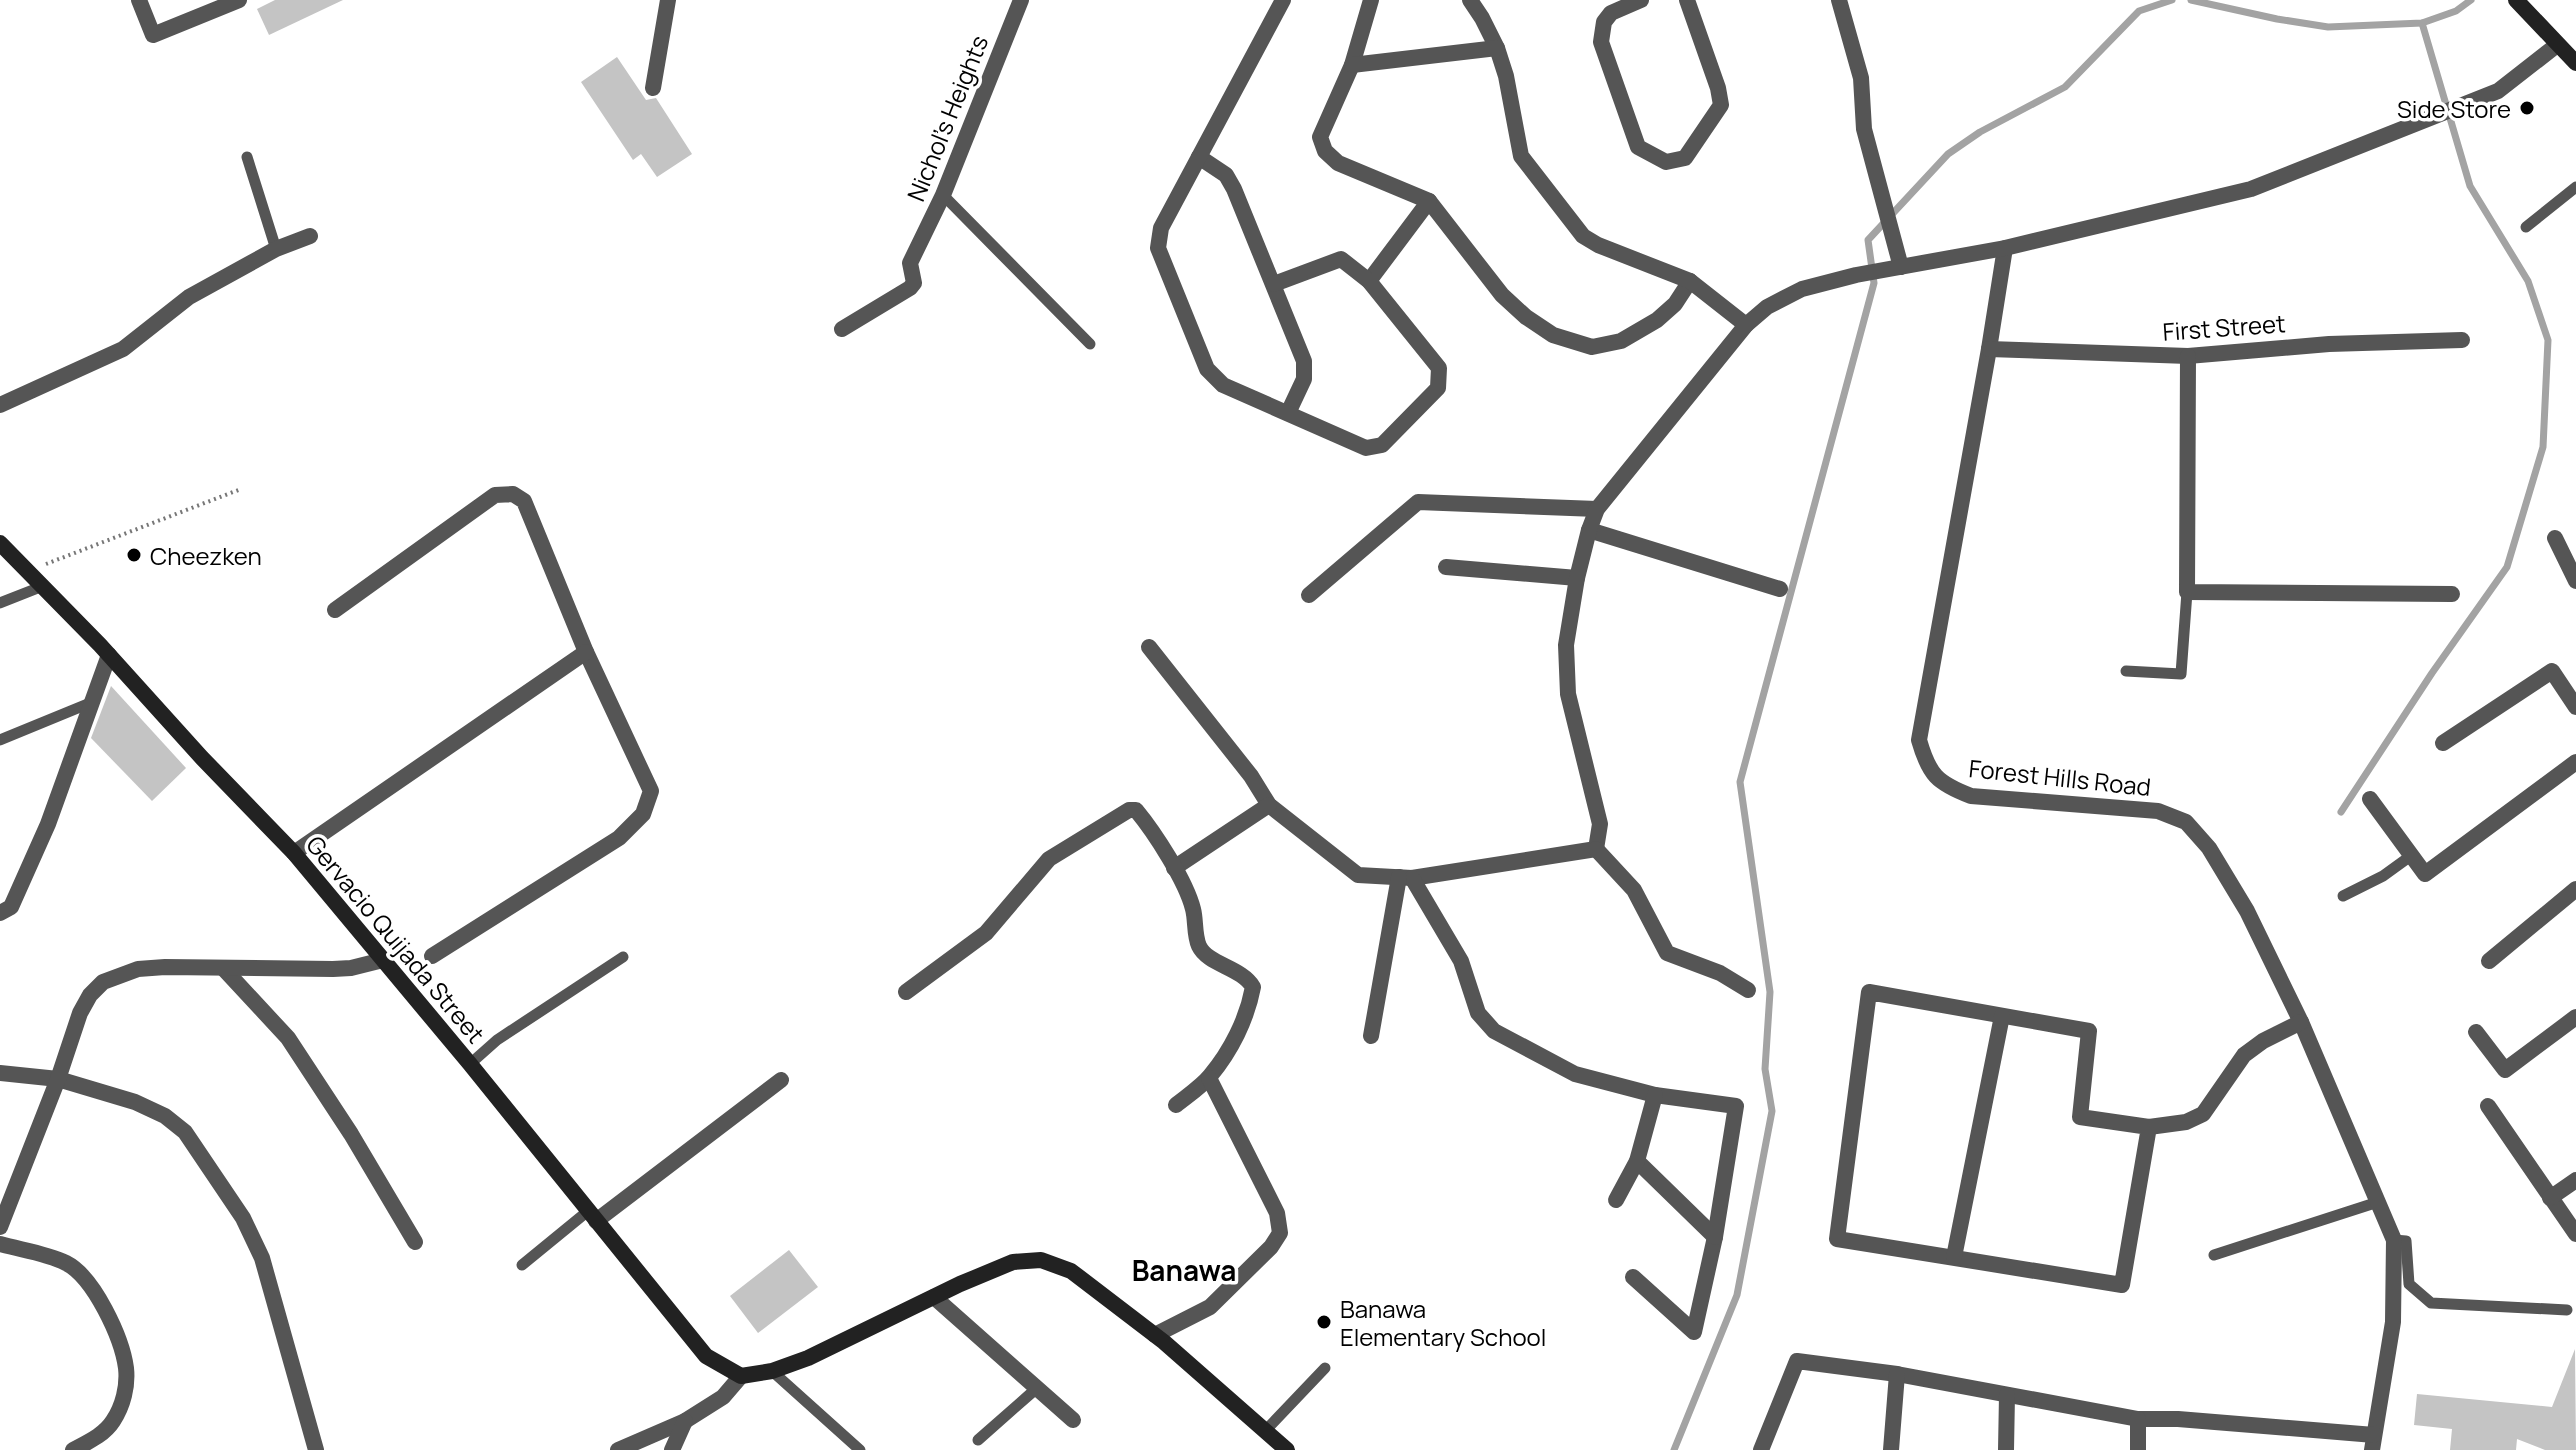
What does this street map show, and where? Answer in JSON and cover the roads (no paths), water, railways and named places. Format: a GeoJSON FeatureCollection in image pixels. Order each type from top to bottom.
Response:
{"type":"FeatureCollection","features":[{"type":"Feature","properties":{"kind":"street"},"geometry":{"type":"LineString","coordinates":[[139,0],[153,35],[239,0]]}},
{"type":"Feature","properties":{"kind":"street"},"geometry":{"type":"LineString","coordinates":[[653,88],[668,0]]}},
{"type":"Feature","properties":{"kind":"street","name":"Nichol's Heights"},"geometry":{"type":"LineString","coordinates":[[842,329],[910,288],[914,277],[910,263],[943,195],[1021,0]]}},
{"type":"Feature","properties":{"kind":"street"},"geometry":{"type":"LineString","coordinates":[[1274,284],[1341,259],[1369,281],[1439,368],[1438,388],[1382,445],[1366,448],[1223,385],[1207,369],[1158,248],[1161,228],[1283,0]]}},
{"type":"Feature","properties":{"kind":"street"},"geometry":{"type":"LineString","coordinates":[[1371,0],[1352,65],[1320,137],[1325,151],[1338,163],[1429,201],[1502,295],[1526,317],[1553,335],[1592,347],[1621,341],[1657,320],[1675,304],[1690,281]]}},
{"type":"Feature","properties":{"kind":"street"},"geometry":{"type":"LineString","coordinates":[[1470,0],[1497,48],[1506,76],[1521,156],[1583,236],[1598,245],[1690,281],[1746,325]]}},
{"type":"Feature","properties":{"kind":"street"},"geometry":{"type":"LineString","coordinates":[[1641,0],[1611,13],[1604,22],[1601,42],[1638,147],[1666,162],[1685,158],[1721,105],[1687,0]]}},
{"type":"Feature","properties":{"kind":"street"},"geometry":{"type":"LineString","coordinates":[[1839,0],[1861,78],[1864,129],[1890,226],[1896,267]]}},
{"type":"Feature","properties":{"kind":"street"},"geometry":{"type":"LineString","coordinates":[[2516,0],[2576,63]]}},
{"type":"Feature","properties":{"kind":"street"},"geometry":{"type":"LineString","coordinates":[[1596,849],[1600,824],[1568,694],[1566,645],[1589,530],[1597,509],[1746,325],[1767,307],[1802,289],[1856,275],[2005,248],[2251,189],[2498,91],[2557,45]]}},
{"type":"Feature","properties":{"kind":"street"},"geometry":{"type":"LineString","coordinates":[[1352,65],[1497,48]]}},
{"type":"Feature","properties":{"kind":"street"},"geometry":{"type":"LineString","coordinates":[[1199,157],[1226,175],[1304,361],[1304,379],[1288,413]]}},
{"type":"Feature","properties":{"kind":"street"},"geometry":{"type":"LineString","coordinates":[[1369,281],[1429,201]]}},
{"type":"Feature","properties":{"kind":"street"},"geometry":{"type":"LineString","coordinates":[[0,405],[123,349],[189,297],[276,249],[310,236]]}},
{"type":"Feature","properties":{"kind":"street","name":"Forest Hills Road"},"geometry":{"type":"LineString","coordinates":[[2005,248],[1919,740],[1925,761],[1943,785],[1971,796],[2158,811],[2186,822],[2209,848],[2247,911],[2301,1022],[2394,1240],[2393,1322],[2373,1442]]}},
{"type":"Feature","properties":{"kind":"street","name":"First Street"},"geometry":{"type":"LineString","coordinates":[[1989,349],[2188,356],[2329,344],[2462,340]]}},
{"type":"Feature","properties":{"kind":"street"},"geometry":{"type":"LineString","coordinates":[[2188,356],[2187,592],[2452,594]]}},
{"type":"Feature","properties":{"kind":"street"},"geometry":{"type":"LineString","coordinates":[[335,610],[495,495],[513,494],[524,501],[586,652],[651,791],[643,814],[619,838],[432,956]]}},
{"type":"Feature","properties":{"kind":"street"},"geometry":{"type":"LineString","coordinates":[[1309,595],[1418,502],[1597,509]]}},
{"type":"Feature","properties":{"kind":"street"},"geometry":{"type":"LineString","coordinates":[[1589,530],[1780,589]]}},
{"type":"Feature","properties":{"kind":"street"},"geometry":{"type":"LineString","coordinates":[[2555,538],[2576,581]]}},
{"type":"Feature","properties":{"kind":"street","name":"Gervacio Quijada Street"},"geometry":{"type":"LineString","coordinates":[[0,543],[294,853],[470,1064],[706,1356],[741,1376]]}},
{"type":"Feature","properties":{"kind":"street"},"geometry":{"type":"LineString","coordinates":[[1446,567],[1577,578]]}},
{"type":"Feature","properties":{"kind":"street"},"geometry":{"type":"LineString","coordinates":[[1149,647],[1251,776],[1269,805],[1358,875],[1405,878],[1596,849]]}},
{"type":"Feature","properties":{"kind":"street"},"geometry":{"type":"LineString","coordinates":[[294,853],[586,652]]}},
{"type":"Feature","properties":{"kind":"street"},"geometry":{"type":"LineString","coordinates":[[0,913],[11,907],[42,838],[109,655]]}},
{"type":"Feature","properties":{"kind":"street"},"geometry":{"type":"LineString","coordinates":[[2443,743],[2552,671],[2576,707]]}},
{"type":"Feature","properties":{"kind":"street"},"geometry":{"type":"LineString","coordinates":[[2370,799],[2425,874],[2576,762]]}},
{"type":"Feature","properties":{"kind":"street"},"geometry":{"type":"LineString","coordinates":[[1174,868],[1269,805]]}},
{"type":"Feature","properties":{"kind":"street"},"geometry":{"type":"LineString","coordinates":[[906,992],[986,933],[1049,859],[1129,810],[1136,810],[1174,868],[1192,906],[1199,946],[1207,956],[1247,977],[1253,987],[1249,1009],[1237,1036],[1209,1078],[1176,1105]]}},
{"type":"Feature","properties":{"kind":"street"},"geometry":{"type":"LineString","coordinates":[[1596,849],[1634,890],[1667,953],[1720,973],[1748,990]]}},
{"type":"Feature","properties":{"kind":"street"},"geometry":{"type":"LineString","coordinates":[[1371,1036],[1405,878]]}},
{"type":"Feature","properties":{"kind":"street"},"geometry":{"type":"LineString","coordinates":[[1405,878],[1461,961],[1478,1013],[1494,1031],[1575,1074],[1655,1095],[1736,1106],[1715,1237],[1694,1332],[1633,1277]]}},
{"type":"Feature","properties":{"kind":"street"},"geometry":{"type":"LineString","coordinates":[[2489,961],[2576,889]]}},
{"type":"Feature","properties":{"kind":"street"},"geometry":{"type":"LineString","coordinates":[[0,1227],[58,1079],[80,1013],[90,995],[103,982],[138,969],[342,968],[383,960]]}},
{"type":"Feature","properties":{"kind":"street"},"geometry":{"type":"LineString","coordinates":[[224,969],[288,1038],[351,1134],[415,1242]]}},
{"type":"Feature","properties":{"kind":"street"},"geometry":{"type":"LineString","coordinates":[[2149,1127],[2122,1285],[1837,1239],[1869,992],[2089,1031],[2080,1117],[2149,1127],[2186,1122],[2203,1114],[2244,1055],[2263,1041],[2301,1022]]}},
{"type":"Feature","properties":{"kind":"street"},"geometry":{"type":"LineString","coordinates":[[1954,1257],[2002,1016]]}},
{"type":"Feature","properties":{"kind":"street"},"geometry":{"type":"LineString","coordinates":[[2476,1032],[2505,1070],[2576,1017]]}},
{"type":"Feature","properties":{"kind":"street"},"geometry":{"type":"LineString","coordinates":[[0,1073],[58,1079],[135,1102],[165,1116],[185,1132],[243,1218],[262,1258],[316,1450]]}},
{"type":"Feature","properties":{"kind":"street"},"geometry":{"type":"LineString","coordinates":[[1155,1335],[1210,1307],[1271,1247],[1280,1233],[1278,1220],[1209,1078]]}},
{"type":"Feature","properties":{"kind":"street"},"geometry":{"type":"LineString","coordinates":[[592,1216],[781,1080]]}},
{"type":"Feature","properties":{"kind":"street"},"geometry":{"type":"LineString","coordinates":[[1616,1200],[1637,1161],[1655,1095]]}},
{"type":"Feature","properties":{"kind":"street"},"geometry":{"type":"LineString","coordinates":[[2488,1106],[2576,1234]]}},
{"type":"Feature","properties":{"kind":"street"},"geometry":{"type":"LineString","coordinates":[[1637,1161],[1715,1237]]}},
{"type":"Feature","properties":{"kind":"street"},"geometry":{"type":"LineString","coordinates":[[2550,1198],[2576,1180]]}},
{"type":"Feature","properties":{"kind":"street"},"geometry":{"type":"LineString","coordinates":[[0,1244],[65,1262],[78,1272],[103,1306],[122,1350],[126,1370],[125,1395],[113,1422],[98,1437],[73,1450]]}},
{"type":"Feature","properties":{"kind":"street"},"geometry":{"type":"LineString","coordinates":[[618,1450],[685,1421],[723,1397],[741,1376],[772,1371],[808,1358],[1013,1262],[1041,1260],[1071,1271],[1155,1335],[1287,1450]]}},
{"type":"Feature","properties":{"kind":"street"},"geometry":{"type":"LineString","coordinates":[[934,1297],[1073,1420]]}},
{"type":"Feature","properties":{"kind":"street"},"geometry":{"type":"LineString","coordinates":[[1761,1450],[1797,1361],[1897,1374],[2138,1419],[2178,1419],[2373,1442]]}},
{"type":"Feature","properties":{"kind":"street"},"geometry":{"type":"LineString","coordinates":[[1891,1450],[1897,1374]]}},
{"type":"Feature","properties":{"kind":"street"},"geometry":{"type":"LineString","coordinates":[[2006,1450],[2007,1395]]}},
{"type":"Feature","properties":{"kind":"street"},"geometry":{"type":"LineString","coordinates":[[2138,1419],[2138,1450]]}},
{"type":"Feature","properties":{"kind":"street"},"geometry":{"type":"LineString","coordinates":[[672,1450],[685,1421]]}},
{"type":"Feature","properties":{"kind":"lane"},"geometry":{"type":"LineString","coordinates":[[247,157],[276,249]]}},
{"type":"Feature","properties":{"kind":"lane"},"geometry":{"type":"LineString","coordinates":[[2526,227],[2576,187]]}},
{"type":"Feature","properties":{"kind":"lane"},"geometry":{"type":"LineString","coordinates":[[943,195],[1090,344]]}},
{"type":"Feature","properties":{"kind":"lane"},"geometry":{"type":"LineString","coordinates":[[0,603],[43,586]]}},
{"type":"Feature","properties":{"kind":"lane"},"geometry":{"type":"LineString","coordinates":[[2126,671],[2181,674],[2187,592]]}},
{"type":"Feature","properties":{"kind":"lane"},"geometry":{"type":"LineString","coordinates":[[0,740],[90,703]]}},
{"type":"Feature","properties":{"kind":"lane"},"geometry":{"type":"LineString","coordinates":[[2343,896],[2383,876],[2412,855]]}},
{"type":"Feature","properties":{"kind":"lane"},"geometry":{"type":"LineString","coordinates":[[470,1064],[497,1040],[535,1018],[623,957]]}},
{"type":"Feature","properties":{"kind":"lane"},"geometry":{"type":"LineString","coordinates":[[2214,1255],[2378,1202]]}},
{"type":"Feature","properties":{"kind":"lane"},"geometry":{"type":"LineString","coordinates":[[522,1265],[592,1216]]}},
{"type":"Feature","properties":{"kind":"lane"},"geometry":{"type":"LineString","coordinates":[[2394,1240],[2406,1241],[2409,1284],[2431,1303],[2567,1310]]}},
{"type":"Feature","properties":{"kind":"lane"},"geometry":{"type":"LineString","coordinates":[[1265,1431],[1325,1368]]}},
{"type":"Feature","properties":{"kind":"lane"},"geometry":{"type":"LineString","coordinates":[[772,1371],[860,1450]]}},
{"type":"Feature","properties":{"kind":"lane"},"geometry":{"type":"LineString","coordinates":[[978,1440],[1037,1388]]}},
{"type":"Feature","properties":{"kind":"waterway"},"geometry":{"type":"LineString","coordinates":[[1674,1450],[1737,1295],[1772,1111],[1765,1069],[1770,992],[1740,782],[1874,283],[1868,240],[1948,154],[1980,132],[2065,87],[2139,11],[2172,0]]}},
{"type":"Feature","properties":{"kind":"waterway"},"geometry":{"type":"LineString","coordinates":[[2191,0],[2328,27],[2422,23],[2456,11],[2471,0]]}},
{"type":"Feature","properties":{"kind":"waterway"},"geometry":{"type":"LineString","coordinates":[[2341,812],[2432,673],[2507,567],[2543,447],[2548,340],[2528,281],[2470,186],[2422,23]]}},
{"type":"Feature","properties":{"kind":"place","name":"Side Store"},"geometry":{"type":"Point","coordinates":[2527,108]}},
{"type":"Feature","properties":{"kind":"place","name":"Cheezken"},"geometry":{"type":"Point","coordinates":[134,555]}},
{"type":"Feature","properties":{"kind":"place","name":"Banawa Elementary School"},"geometry":{"type":"Point","coordinates":[1324,1322]}},
{"type":"Feature","properties":{"kind":"district","name":"Banawa"},"geometry":{"type":"Point","coordinates":[1184,1270]}}]}
